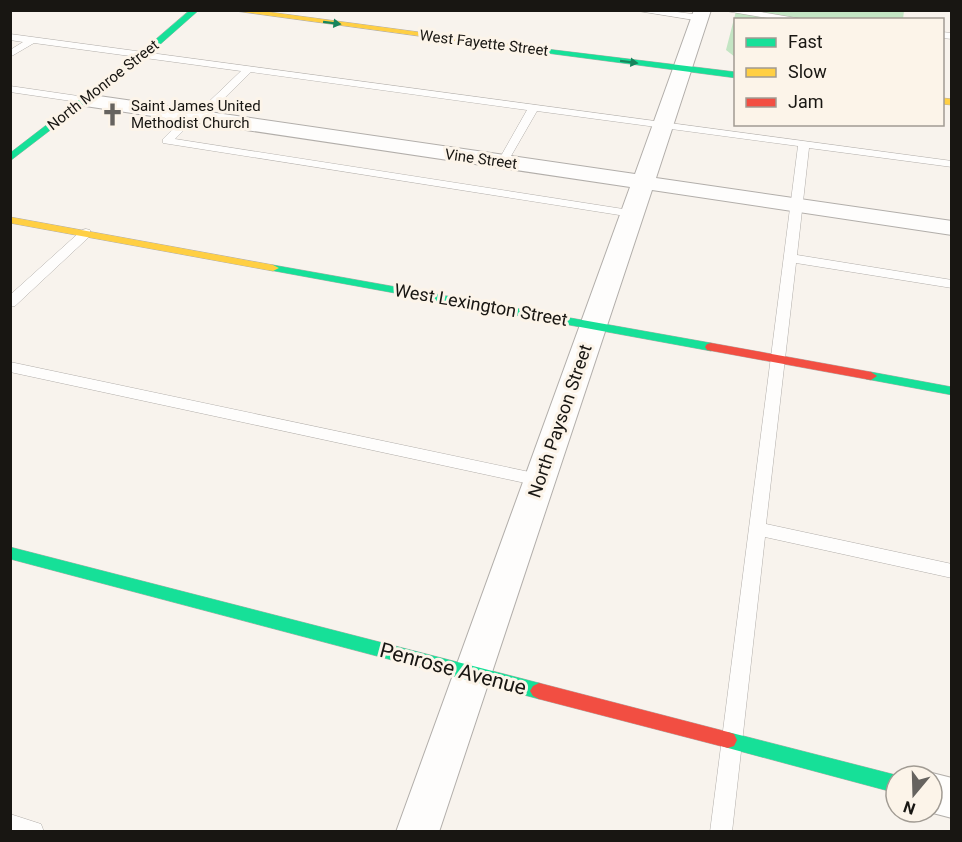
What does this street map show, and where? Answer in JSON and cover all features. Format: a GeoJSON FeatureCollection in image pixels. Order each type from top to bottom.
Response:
{"type":"FeatureCollection","features":[{"type":"Feature","properties":{"kind":"street","name":"North Monroe Street"},"geometry":{"type":"LineString","coordinates":[[10,158],[144,54],[195,10]]}},
{"type":"Feature","properties":{"kind":"street","name":"West Fayette Street"},"geometry":{"type":"LineString","coordinates":[[232,10],[734,75]]}},
{"type":"Feature","properties":{"kind":"street","name":"North Payson Street"},"geometry":{"type":"LineString","coordinates":[[417,831],[663,124],[683,69],[709,13]]}},
{"type":"Feature","properties":{"kind":"street","name":"Vine Street"},"geometry":{"type":"LineString","coordinates":[[85,100],[951,228]]}},
{"type":"Feature","properties":{"kind":"street","name":"West Lexington Street"},"geometry":{"type":"LineString","coordinates":[[10,220],[951,392]]}},
{"type":"Feature","properties":{"kind":"street","name":"Penrose Avenue"},"geometry":{"type":"LineString","coordinates":[[10,553],[884,781]]}},
{"type":"Feature","properties":{"kind":"lane"},"geometry":{"type":"LineString","coordinates":[[636,10],[777,18]]}},
{"type":"Feature","properties":{"kind":"lane"},"geometry":{"type":"LineString","coordinates":[[10,37],[951,164]]}},
{"type":"Feature","properties":{"kind":"lane"},"geometry":{"type":"LineString","coordinates":[[10,54],[32,40]]}},
{"type":"Feature","properties":{"kind":"lane"},"geometry":{"type":"LineString","coordinates":[[250,68],[167,141],[632,213]]}},
{"type":"Feature","properties":{"kind":"lane","name":"Vine Street"},"geometry":{"type":"LineString","coordinates":[[10,88],[85,100]]}},
{"type":"Feature","properties":{"kind":"lane"},"geometry":{"type":"LineString","coordinates":[[502,163],[534,107]]}},
{"type":"Feature","properties":{"kind":"lane"},"geometry":{"type":"LineString","coordinates":[[721,831],[804,144]]}},
{"type":"Feature","properties":{"kind":"lane"},"geometry":{"type":"LineString","coordinates":[[10,303],[86,234]]}},
{"type":"Feature","properties":{"kind":"lane"},"geometry":{"type":"LineString","coordinates":[[790,258],[951,284]]}},
{"type":"Feature","properties":{"kind":"lane"},"geometry":{"type":"LineString","coordinates":[[10,367],[539,480]]}},
{"type":"Feature","properties":{"kind":"lane"},"geometry":{"type":"LineString","coordinates":[[759,529],[951,571]]}},
{"type":"Feature","properties":{"kind":"lane"},"geometry":{"type":"LineString","coordinates":[[10,824],[33,831]]}},
{"type":"Feature","properties":{"kind":"green space"},"geometry":{"type":"Polygon","coordinates":[[[736,11],[904,11],[903,18],[734,18],[736,11]]]}},
{"type":"Feature","properties":{"kind":"green space"},"geometry":{"type":"Polygon","coordinates":[[[734,19],[734,56],[726,50],[734,19]]]}},
{"type":"Feature","properties":{"kind":"traffic: fast"},"geometry":{"type":"LineString","coordinates":[[10,158],[144,54],[195,10]]}},
{"type":"Feature","properties":{"kind":"traffic: fast"},"geometry":{"type":"LineString","coordinates":[[508,46],[734,75]]}},
{"type":"Feature","properties":{"kind":"traffic: fast"},"geometry":{"type":"LineString","coordinates":[[273,268],[711,347]]}},
{"type":"Feature","properties":{"kind":"traffic: fast"},"geometry":{"type":"LineString","coordinates":[[871,376],[952,391]]}},
{"type":"Feature","properties":{"kind":"traffic: fast"},"geometry":{"type":"LineString","coordinates":[[10,553],[539,691]]}},
{"type":"Feature","properties":{"kind":"traffic: fast"},"geometry":{"type":"LineString","coordinates":[[728,740],[884,781]]}},
{"type":"Feature","properties":{"kind":"traffic: slow"},"geometry":{"type":"LineString","coordinates":[[232,10],[508,46]]}},
{"type":"Feature","properties":{"kind":"traffic: slow"},"geometry":{"type":"LineString","coordinates":[[944,101],[952,102]]}},
{"type":"Feature","properties":{"kind":"traffic: slow"},"geometry":{"type":"LineString","coordinates":[[10,220],[273,268]]}},
{"type":"Feature","properties":{"kind":"traffic: jam"},"geometry":{"type":"LineString","coordinates":[[711,347],[871,376]]}},
{"type":"Feature","properties":{"kind":"traffic: jam"},"geometry":{"type":"LineString","coordinates":[[539,691],[728,740]]}},
{"type":"Feature","properties":{"kind":"place","name":"Saint James United Methodist Church"},"geometry":{"type":"Point","coordinates":[113,115]}}]}
